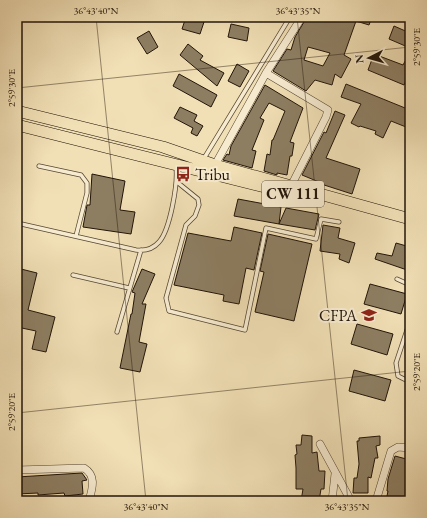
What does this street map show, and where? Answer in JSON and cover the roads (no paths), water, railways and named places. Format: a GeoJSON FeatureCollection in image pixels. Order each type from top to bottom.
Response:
{"type":"FeatureCollection","features":[{"type":"Feature","properties":{"kind":"main road"},"geometry":{"type":"LineString","coordinates":[[17,111],[163,147],[215,165],[410,219]]}},
{"type":"Feature","properties":{"kind":"main road","name":"CW 111"},"geometry":{"type":"LineString","coordinates":[[17,125],[290,193],[410,226]]}},
{"type":"Feature","properties":{"kind":"street"},"geometry":{"type":"LineString","coordinates":[[215,165],[266,73],[302,17]]}},
{"type":"Feature","properties":{"kind":"street"},"geometry":{"type":"LineString","coordinates":[[266,73],[328,110],[326,117],[291,186]]}},
{"type":"Feature","properties":{"kind":"street"},"geometry":{"type":"LineString","coordinates":[[320,444],[351,501]]}},
{"type":"Feature","properties":{"kind":"street"},"geometry":{"type":"LineString","coordinates":[[376,501],[391,451],[398,447],[410,448]]}},
{"type":"Feature","properties":{"kind":"street"},"geometry":{"type":"LineString","coordinates":[[17,470],[84,468],[90,473],[93,481],[89,501]]}},
{"type":"Feature","properties":{"kind":"street"},"geometry":{"type":"LineString","coordinates":[[332,501],[335,474]]}},
{"type":"Feature","properties":{"kind":"lane"},"geometry":{"type":"LineString","coordinates":[[202,161],[290,17]]}},
{"type":"Feature","properties":{"kind":"lane"},"geometry":{"type":"LineString","coordinates":[[17,223],[141,250],[154,247],[162,237],[165,230],[177,182],[176,164]]}},
{"type":"Feature","properties":{"kind":"lane"},"geometry":{"type":"LineString","coordinates":[[39,166],[81,175],[88,183],[88,193],[76,236]]}},
{"type":"Feature","properties":{"kind":"lane"},"geometry":{"type":"LineString","coordinates":[[177,182],[198,199],[199,205],[195,216],[186,225],[166,298],[169,310],[245,330],[266,228],[316,239],[321,219],[339,222]]}},
{"type":"Feature","properties":{"kind":"lane"},"geometry":{"type":"LineString","coordinates":[[117,332],[141,250]]}},
{"type":"Feature","properties":{"kind":"lane"},"geometry":{"type":"LineString","coordinates":[[73,275],[129,288]]}},
{"type":"Feature","properties":{"kind":"lane"},"geometry":{"type":"LineString","coordinates":[[397,280],[410,285]]}},
{"type":"Feature","properties":{"kind":"lane"},"geometry":{"type":"LineString","coordinates":[[410,321],[396,363],[398,376],[408,381],[410,380]]}},
{"type":"Feature","properties":{"kind":"place","name":"Tribu"},"geometry":{"type":"Point","coordinates":[183,174]}},
{"type":"Feature","properties":{"kind":"place","name":"CFPA"},"geometry":{"type":"Point","coordinates":[369,315]}}]}
